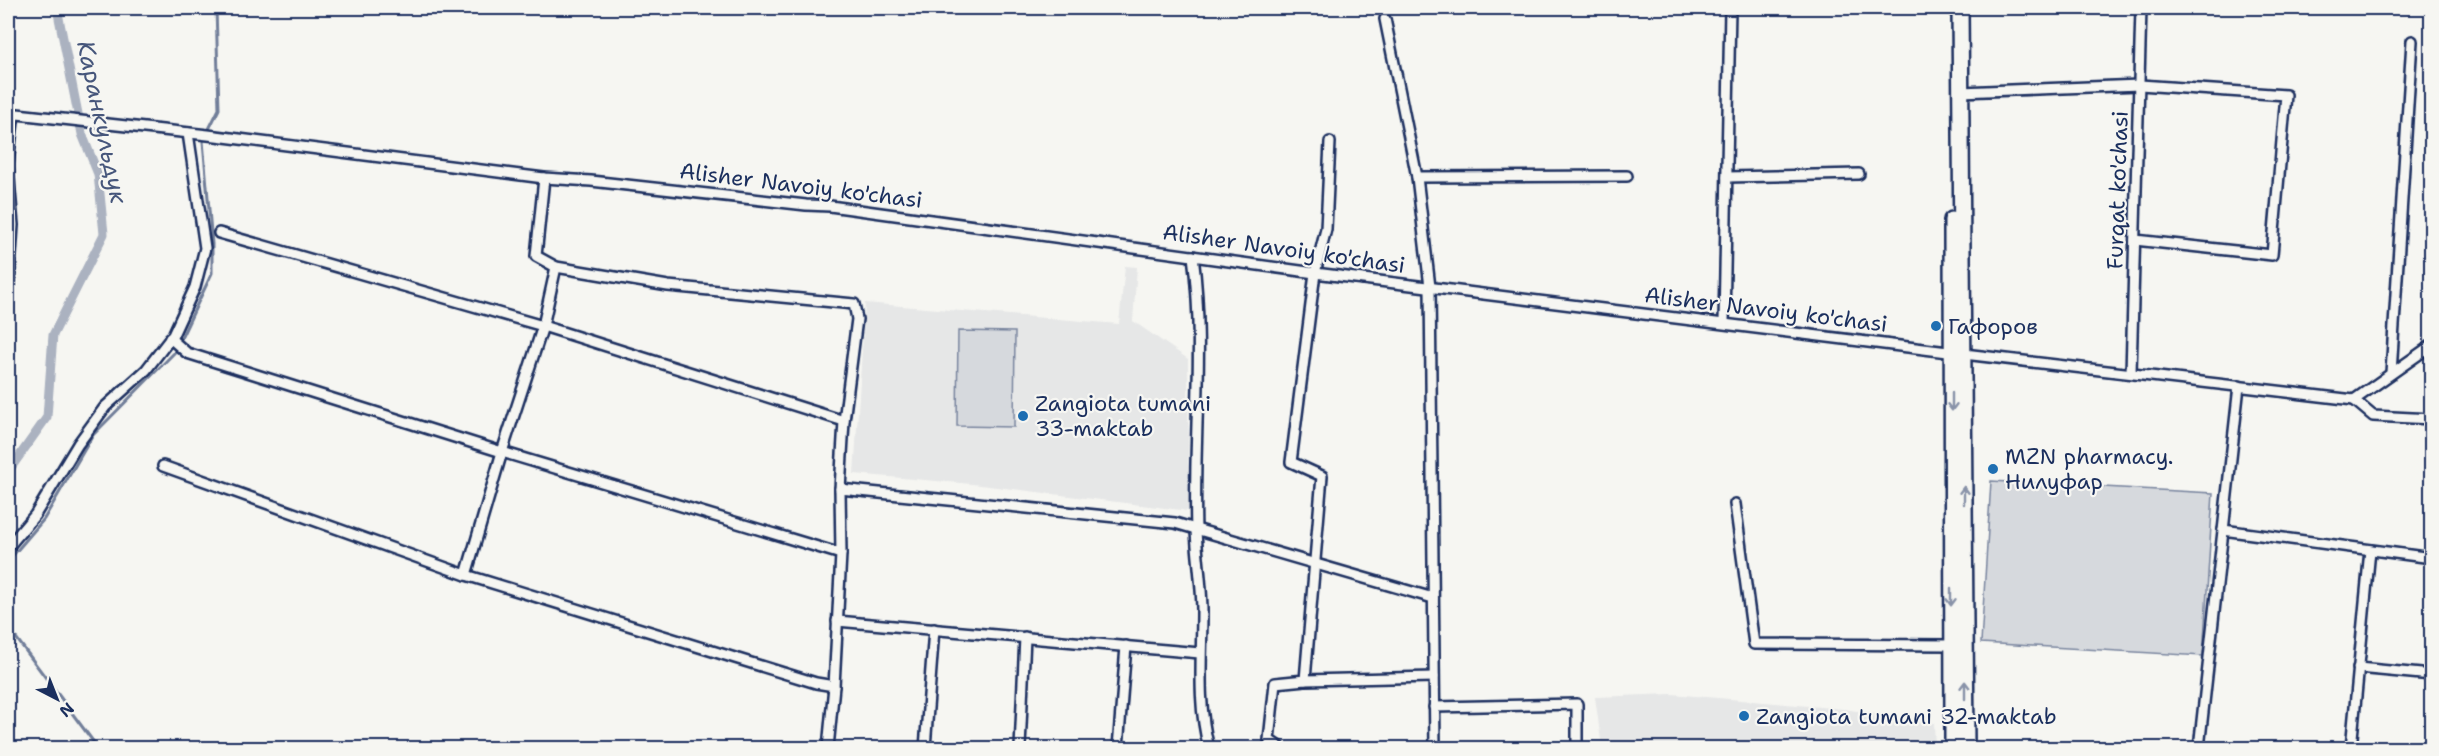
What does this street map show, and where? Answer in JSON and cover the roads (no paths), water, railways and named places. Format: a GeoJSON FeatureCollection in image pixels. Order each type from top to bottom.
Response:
{"type":"FeatureCollection","features":[{"type":"Feature","properties":{"kind":"main road"},"geometry":{"type":"LineString","coordinates":[[1951,8],[1966,748]]}},
{"type":"Feature","properties":{"kind":"main road"},"geometry":{"type":"LineString","coordinates":[[1953,748],[1951,645],[1958,353],[1960,8]]}},
{"type":"Feature","properties":{"kind":"street"},"geometry":{"type":"LineString","coordinates":[[1724,323],[1730,8]]}},
{"type":"Feature","properties":{"kind":"street","name":"Furqat ko'chasi"},"geometry":{"type":"LineString","coordinates":[[2131,373],[2141,8]]}},
{"type":"Feature","properties":{"kind":"street"},"geometry":{"type":"LineString","coordinates":[[1385,20],[1416,177],[1430,287],[1435,748]]}},
{"type":"Feature","properties":{"kind":"street"},"geometry":{"type":"LineString","coordinates":[[2391,373],[2412,41]]}},
{"type":"Feature","properties":{"kind":"street"},"geometry":{"type":"LineString","coordinates":[[1961,92],[2139,85],[2286,95],[2272,255],[2135,240]]}},
{"type":"Feature","properties":{"kind":"street"},"geometry":{"type":"LineString","coordinates":[[8,303],[13,225],[8,165],[10,113]]}},
{"type":"Feature","properties":{"kind":"street","name":"Alisher Navoiy ko'chasi"},"geometry":{"type":"LineString","coordinates":[[10,113],[208,135],[544,178],[830,206],[1315,273],[2354,400]]}},
{"type":"Feature","properties":{"kind":"street"},"geometry":{"type":"LineString","coordinates":[[8,547],[35,515],[78,444],[105,407],[146,370],[170,338],[195,287],[205,248],[188,133]]}},
{"type":"Feature","properties":{"kind":"street"},"geometry":{"type":"LineString","coordinates":[[1305,680],[1322,476],[1291,462],[1315,273],[1326,229],[1330,142]]}},
{"type":"Feature","properties":{"kind":"street"},"geometry":{"type":"LineString","coordinates":[[1727,177],[1859,174]]}},
{"type":"Feature","properties":{"kind":"street"},"geometry":{"type":"LineString","coordinates":[[1416,177],[1627,176]]}},
{"type":"Feature","properties":{"kind":"street"},"geometry":{"type":"LineString","coordinates":[[544,178],[536,256],[556,267],[668,286],[854,304],[857,319],[844,421],[840,489],[841,554],[834,686],[828,748]]}},
{"type":"Feature","properties":{"kind":"street"},"geometry":{"type":"LineString","coordinates":[[219,234],[543,326],[844,421]]}},
{"type":"Feature","properties":{"kind":"street"},"geometry":{"type":"LineString","coordinates":[[1193,256],[1198,298],[1196,530],[1202,611],[1200,653],[1204,729],[1209,748]]}},
{"type":"Feature","properties":{"kind":"street"},"geometry":{"type":"LineString","coordinates":[[466,575],[502,452],[543,326],[556,267]]}},
{"type":"Feature","properties":{"kind":"street"},"geometry":{"type":"LineString","coordinates":[[170,338],[187,353],[502,452],[841,554]]}},
{"type":"Feature","properties":{"kind":"street"},"geometry":{"type":"LineString","coordinates":[[2432,345],[2354,400],[2373,416],[2432,419]]}},
{"type":"Feature","properties":{"kind":"street"},"geometry":{"type":"LineString","coordinates":[[2199,748],[2239,386]]}},
{"type":"Feature","properties":{"kind":"street"},"geometry":{"type":"LineString","coordinates":[[163,466],[466,575],[816,683],[834,686]]}},
{"type":"Feature","properties":{"kind":"street"},"geometry":{"type":"LineString","coordinates":[[840,489],[1175,523],[1433,598]]}},
{"type":"Feature","properties":{"kind":"street"},"geometry":{"type":"LineString","coordinates":[[1735,504],[1754,644],[1951,645]]}},
{"type":"Feature","properties":{"kind":"street"},"geometry":{"type":"LineString","coordinates":[[2223,530],[2432,558]]}},
{"type":"Feature","properties":{"kind":"street"},"geometry":{"type":"LineString","coordinates":[[2350,748],[2370,550]]}},
{"type":"Feature","properties":{"kind":"street"},"geometry":{"type":"LineString","coordinates":[[837,621],[1200,653]]}},
{"type":"Feature","properties":{"kind":"street"},"geometry":{"type":"LineString","coordinates":[[925,748],[934,630]]}},
{"type":"Feature","properties":{"kind":"street"},"geometry":{"type":"LineString","coordinates":[[1020,748],[1025,637]]}},
{"type":"Feature","properties":{"kind":"street"},"geometry":{"type":"LineString","coordinates":[[1118,748],[1126,646]]}},
{"type":"Feature","properties":{"kind":"street"},"geometry":{"type":"LineString","coordinates":[[2358,668],[2432,675]]}},
{"type":"Feature","properties":{"kind":"street"},"geometry":{"type":"LineString","coordinates":[[1281,748],[1269,740],[1275,683],[1305,680],[1434,677]]}},
{"type":"Feature","properties":{"kind":"street"},"geometry":{"type":"LineString","coordinates":[[1434,706],[1577,704],[1577,748]]}},
{"type":"Feature","properties":{"kind":"waterway","name":"Каранкульдук"},"geometry":{"type":"LineString","coordinates":[[8,472],[47,417],[53,335],[104,234],[98,174],[82,134],[57,8]]}},
{"type":"Feature","properties":{"kind":"waterway"},"geometry":{"type":"LineString","coordinates":[[8,561],[44,519],[93,435],[174,353],[212,273],[212,244],[203,141],[219,109],[216,8]]}},
{"type":"Feature","properties":{"kind":"waterway"},"geometry":{"type":"LineString","coordinates":[[8,627],[98,748]]}},
{"type":"Feature","properties":{"kind":"place","name":"Гафоров"},"geometry":{"type":"Point","coordinates":[1936,326]}},
{"type":"Feature","properties":{"kind":"place","name":"Zangiota tumani 33-maktab"},"geometry":{"type":"Point","coordinates":[1023,416]}},
{"type":"Feature","properties":{"kind":"place","name":"MZN pharmacy. Нилуфар"},"geometry":{"type":"Point","coordinates":[1993,469]}},
{"type":"Feature","properties":{"kind":"place","name":"Zangiota tumani 32-maktab"},"geometry":{"type":"Point","coordinates":[1744,716]}}]}
